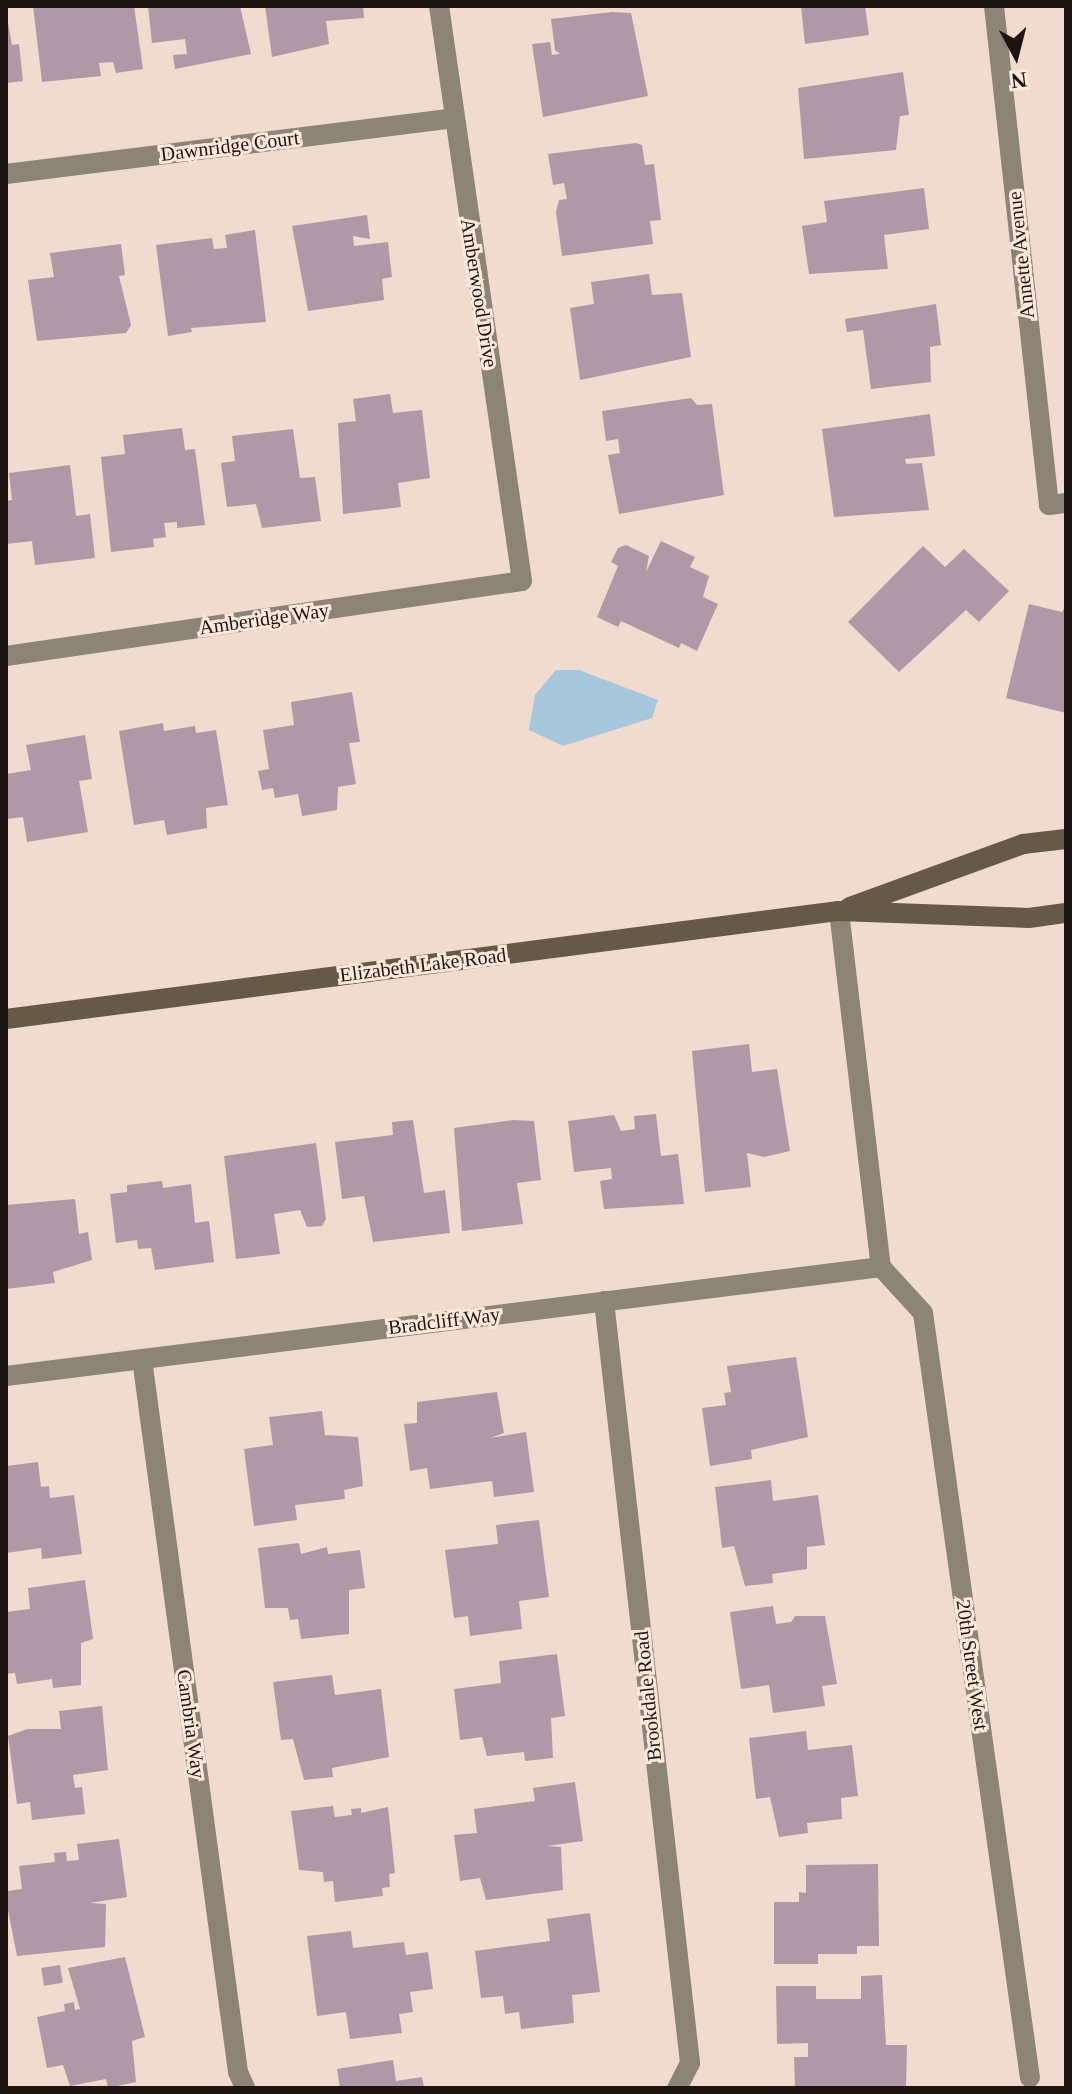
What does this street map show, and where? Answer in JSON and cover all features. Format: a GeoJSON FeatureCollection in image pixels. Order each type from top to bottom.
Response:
{"type":"FeatureCollection","features":[{"type":"Feature","properties":{"kind":"main road","name":"Elizabeth Lake Road"},"geometry":{"type":"LineString","coordinates":[[839,911],[1023,844],[1066,839]]}},
{"type":"Feature","properties":{"kind":"main road","name":"Elizabeth Lake Road"},"geometry":{"type":"LineString","coordinates":[[6,1019],[839,911],[1029,918],[1066,913]]}},
{"type":"Feature","properties":{"kind":"street","name":"Amberwood Drive"},"geometry":{"type":"LineString","coordinates":[[439,6],[522,581]]}},
{"type":"Feature","properties":{"kind":"street","name":"Annette Avenue"},"geometry":{"type":"LineString","coordinates":[[994,6],[1058,504]]}},
{"type":"Feature","properties":{"kind":"street","name":"Dawnridge Court"},"geometry":{"type":"LineString","coordinates":[[6,174],[453,118]]}},
{"type":"Feature","properties":{"kind":"street","name":"Amberidge Way"},"geometry":{"type":"LineString","coordinates":[[6,656],[522,581]]}},
{"type":"Feature","properties":{"kind":"street"},"geometry":{"type":"LineString","coordinates":[[839,911],[881,1267]]}},
{"type":"Feature","properties":{"kind":"street","name":"Bradcliff Way"},"geometry":{"type":"LineString","coordinates":[[6,1376],[881,1267]]}},
{"type":"Feature","properties":{"kind":"street","name":"20th Street West"},"geometry":{"type":"LineString","coordinates":[[881,1267],[923,1313],[1030,2078]]}},
{"type":"Feature","properties":{"kind":"street","name":"Brookdale Road"},"geometry":{"type":"LineString","coordinates":[[604,1301],[690,2063],[677,2088]]}},
{"type":"Feature","properties":{"kind":"street","name":"Cambria Way"},"geometry":{"type":"LineString","coordinates":[[142,1359],[238,2072],[245,2088]]}},
{"type":"Feature","properties":{"kind":"water"},"geometry":{"type":"Polygon","coordinates":[[[556,670],[579,670],[658,700],[652,718],[563,746],[529,730],[535,695],[556,670]]]}},
{"type":"Feature","properties":{"kind":"building"},"geometry":{"type":"Polygon","coordinates":[[[33,6],[134,6],[143,69],[116,73],[113,62],[99,63],[101,76],[42,82],[33,6]]]}},
{"type":"Feature","properties":{"kind":"building"},"geometry":{"type":"Polygon","coordinates":[[[148,6],[240,6],[251,54],[175,69],[173,55],[187,54],[185,39],[152,43],[148,6]]]}},
{"type":"Feature","properties":{"kind":"building"},"geometry":{"type":"Polygon","coordinates":[[[265,6],[363,6],[364,18],[326,21],[329,44],[272,57],[265,6]]]}},
{"type":"Feature","properties":{"kind":"building"},"geometry":{"type":"Polygon","coordinates":[[[801,6],[865,6],[869,35],[805,44],[801,6]]]}},
{"type":"Feature","properties":{"kind":"building"},"geometry":{"type":"Polygon","coordinates":[[[6,11],[12,45],[19,44],[23,81],[6,83],[6,11]]]}},
{"type":"Feature","properties":{"kind":"building"},"geometry":{"type":"Polygon","coordinates":[[[612,12],[631,13],[648,96],[543,117],[532,44],[550,42],[552,55],[560,54],[555,50],[551,19],[612,12]]]}},
{"type":"Feature","properties":{"kind":"building"},"geometry":{"type":"Polygon","coordinates":[[[903,72],[909,115],[900,116],[896,150],[804,159],[798,88],[903,72]]]}},
{"type":"Feature","properties":{"kind":"building"},"geometry":{"type":"Polygon","coordinates":[[[636,143],[642,145],[645,165],[654,164],[661,220],[650,221],[653,244],[562,256],[556,212],[559,200],[567,199],[564,183],[553,185],[548,154],[636,143]]]}},
{"type":"Feature","properties":{"kind":"building"},"geometry":{"type":"Polygon","coordinates":[[[924,188],[929,229],[884,235],[888,269],[809,274],[802,226],[827,222],[824,201],[924,188]]]}},
{"type":"Feature","properties":{"kind":"building"},"geometry":{"type":"Polygon","coordinates":[[[367,215],[370,239],[353,236],[354,246],[388,242],[392,277],[382,279],[384,300],[308,311],[292,226],[367,215]]]}},
{"type":"Feature","properties":{"kind":"building"},"geometry":{"type":"Polygon","coordinates":[[[255,230],[266,322],[191,328],[192,332],[168,336],[156,245],[212,238],[214,249],[227,248],[225,235],[255,230]]]}},
{"type":"Feature","properties":{"kind":"building"},"geometry":{"type":"Polygon","coordinates":[[[121,244],[125,275],[119,276],[131,325],[126,333],[37,341],[28,280],[54,277],[50,253],[121,244]]]}},
{"type":"Feature","properties":{"kind":"building"},"geometry":{"type":"Polygon","coordinates":[[[649,274],[652,295],[682,293],[691,357],[580,380],[570,308],[594,304],[591,282],[649,274]]]}},
{"type":"Feature","properties":{"kind":"building"},"geometry":{"type":"Polygon","coordinates":[[[936,304],[941,345],[930,347],[931,382],[871,389],[863,330],[847,332],[845,319],[936,304]]]}},
{"type":"Feature","properties":{"kind":"building"},"geometry":{"type":"Polygon","coordinates":[[[390,394],[393,413],[422,410],[430,478],[398,483],[401,507],[343,514],[338,423],[356,421],[353,399],[390,394]]]}},
{"type":"Feature","properties":{"kind":"building"},"geometry":{"type":"Polygon","coordinates":[[[691,398],[697,405],[712,404],[724,495],[619,514],[608,455],[620,453],[618,439],[606,441],[602,411],[691,398]]]}},
{"type":"Feature","properties":{"kind":"building"},"geometry":{"type":"Polygon","coordinates":[[[930,414],[935,456],[905,459],[906,464],[922,463],[929,510],[834,517],[822,429],[930,414]]]}},
{"type":"Feature","properties":{"kind":"building"},"geometry":{"type":"Polygon","coordinates":[[[182,428],[185,450],[195,449],[205,525],[177,528],[177,522],[164,523],[166,537],[153,539],[154,547],[111,552],[101,457],[125,454],[123,435],[182,428]]]}},
{"type":"Feature","properties":{"kind":"building"},"geometry":{"type":"Polygon","coordinates":[[[293,429],[300,478],[315,477],[321,521],[262,528],[256,504],[227,507],[221,463],[235,461],[232,436],[293,429]]]}},
{"type":"Feature","properties":{"kind":"building"},"geometry":{"type":"Polygon","coordinates":[[[70,465],[76,516],[90,514],[95,558],[35,565],[32,541],[6,544],[6,501],[12,500],[9,473],[70,465]]]}},
{"type":"Feature","properties":{"kind":"building"},"geometry":{"type":"Polygon","coordinates":[[[661,541],[695,557],[690,567],[709,576],[703,597],[718,604],[697,651],[681,643],[679,648],[621,621],[618,627],[597,617],[618,566],[611,562],[618,548],[626,545],[649,556],[646,572],[661,541]]]}},
{"type":"Feature","properties":{"kind":"building"},"geometry":{"type":"Polygon","coordinates":[[[923,546],[945,567],[964,549],[1009,591],[979,622],[966,610],[899,672],[848,622],[923,546]]]}},
{"type":"Feature","properties":{"kind":"building"},"geometry":{"type":"Polygon","coordinates":[[[1029,604],[1062,612],[1066,605],[1066,713],[1006,698],[1029,604]]]}},
{"type":"Feature","properties":{"kind":"building"},"geometry":{"type":"Polygon","coordinates":[[[352,692],[360,742],[349,743],[356,784],[338,787],[337,810],[302,816],[298,794],[275,798],[273,788],[262,790],[258,771],[269,769],[263,730],[294,725],[291,702],[352,692]]]}},
{"type":"Feature","properties":{"kind":"building"},"geometry":{"type":"Polygon","coordinates":[[[163,723],[164,731],[195,726],[196,733],[216,730],[228,805],[206,808],[207,828],[167,835],[164,820],[134,825],[119,731],[163,723]]]}},
{"type":"Feature","properties":{"kind":"building"},"geometry":{"type":"Polygon","coordinates":[[[85,735],[92,779],[79,781],[88,832],[27,842],[23,817],[7,819],[6,774],[31,770],[26,745],[85,735]]]}},
{"type":"Feature","properties":{"kind":"building"},"geometry":{"type":"Polygon","coordinates":[[[749,1044],[752,1072],[777,1069],[790,1151],[764,1157],[747,1153],[751,1187],[705,1192],[692,1051],[749,1044]]]}},
{"type":"Feature","properties":{"kind":"building"},"geometry":{"type":"Polygon","coordinates":[[[656,1114],[661,1156],[678,1154],[684,1204],[604,1209],[600,1181],[612,1179],[611,1168],[574,1172],[568,1121],[614,1115],[621,1131],[635,1129],[634,1116],[656,1114]]]}},
{"type":"Feature","properties":{"kind":"building"},"geometry":{"type":"Polygon","coordinates":[[[413,1120],[424,1193],[445,1190],[450,1233],[373,1242],[364,1196],[342,1199],[335,1142],[393,1135],[392,1122],[413,1120]]]}},
{"type":"Feature","properties":{"kind":"building"},"geometry":{"type":"Polygon","coordinates":[[[513,1120],[534,1121],[541,1180],[517,1183],[523,1224],[462,1231],[454,1128],[513,1120]]]}},
{"type":"Feature","properties":{"kind":"building"},"geometry":{"type":"Polygon","coordinates":[[[316,1143],[326,1219],[322,1226],[307,1227],[300,1210],[274,1214],[280,1254],[236,1259],[224,1156],[316,1143]]]}},
{"type":"Feature","properties":{"kind":"building"},"geometry":{"type":"Polygon","coordinates":[[[162,1181],[163,1188],[191,1184],[195,1223],[209,1221],[214,1262],[155,1270],[151,1248],[138,1249],[137,1240],[116,1243],[110,1194],[127,1192],[127,1185],[162,1181]]]}},
{"type":"Feature","properties":{"kind":"building"},"geometry":{"type":"Polygon","coordinates":[[[75,1199],[79,1234],[88,1232],[92,1260],[53,1272],[55,1283],[6,1289],[6,1205],[75,1199]]]}},
{"type":"Feature","properties":{"kind":"building"},"geometry":{"type":"Polygon","coordinates":[[[796,1357],[808,1437],[751,1450],[752,1459],[710,1466],[702,1408],[726,1405],[724,1393],[731,1392],[727,1366],[796,1357]]]}},
{"type":"Feature","properties":{"kind":"building"},"geometry":{"type":"Polygon","coordinates":[[[497,1392],[504,1433],[490,1438],[526,1432],[534,1492],[494,1497],[492,1481],[430,1489],[427,1468],[410,1471],[404,1424],[417,1423],[417,1402],[497,1392]]]}},
{"type":"Feature","properties":{"kind":"building"},"geometry":{"type":"Polygon","coordinates":[[[322,1411],[325,1435],[358,1437],[363,1486],[344,1490],[345,1499],[295,1505],[297,1520],[254,1526],[244,1449],[273,1445],[269,1417],[322,1411]]]}},
{"type":"Feature","properties":{"kind":"building"},"geometry":{"type":"Polygon","coordinates":[[[38,1462],[41,1487],[49,1486],[50,1498],[74,1495],[82,1554],[42,1559],[41,1548],[6,1553],[6,1466],[38,1462]]]}},
{"type":"Feature","properties":{"kind":"building"},"geometry":{"type":"Polygon","coordinates":[[[771,1480],[773,1501],[818,1495],[825,1545],[807,1547],[807,1569],[772,1574],[773,1583],[745,1586],[734,1546],[722,1548],[715,1487],[771,1480]]]}},
{"type":"Feature","properties":{"kind":"building"},"geometry":{"type":"Polygon","coordinates":[[[539,1520],[549,1597],[519,1601],[522,1629],[470,1636],[468,1616],[454,1618],[445,1550],[498,1544],[496,1525],[539,1520]]]}},
{"type":"Feature","properties":{"kind":"building"},"geometry":{"type":"Polygon","coordinates":[[[299,1543],[301,1554],[327,1547],[328,1554],[360,1550],[365,1588],[349,1590],[349,1634],[301,1639],[298,1619],[290,1620],[288,1608],[265,1608],[258,1548],[299,1543]]]}},
{"type":"Feature","properties":{"kind":"building"},"geometry":{"type":"Polygon","coordinates":[[[85,1580],[93,1639],[81,1643],[81,1685],[53,1688],[52,1679],[17,1684],[15,1673],[6,1674],[6,1612],[30,1609],[28,1588],[85,1580]]]}},
{"type":"Feature","properties":{"kind":"building"},"geometry":{"type":"Polygon","coordinates":[[[773,1606],[776,1624],[791,1622],[795,1616],[825,1616],[837,1684],[822,1686],[825,1706],[773,1713],[769,1685],[741,1689],[730,1612],[773,1606]]]}},
{"type":"Feature","properties":{"kind":"building"},"geometry":{"type":"Polygon","coordinates":[[[557,1654],[565,1716],[551,1718],[553,1758],[525,1761],[524,1752],[487,1756],[482,1737],[460,1740],[454,1689],[501,1683],[499,1661],[557,1654]]]}},
{"type":"Feature","properties":{"kind":"building"},"geometry":{"type":"Polygon","coordinates":[[[332,1675],[335,1695],[381,1689],[389,1757],[332,1768],[333,1777],[304,1780],[293,1739],[281,1740],[273,1682],[332,1675]]]}},
{"type":"Feature","properties":{"kind":"building"},"geometry":{"type":"Polygon","coordinates":[[[102,1706],[108,1770],[73,1775],[75,1788],[82,1787],[85,1814],[32,1820],[30,1802],[17,1804],[8,1736],[27,1729],[61,1729],[59,1711],[102,1706]]]}},
{"type":"Feature","properties":{"kind":"building"},"geometry":{"type":"Polygon","coordinates":[[[806,1731],[808,1750],[852,1745],[858,1796],[841,1798],[842,1819],[807,1823],[808,1833],[779,1837],[770,1797],[756,1799],[749,1738],[806,1731]]]}},
{"type":"Feature","properties":{"kind":"building"},"geometry":{"type":"Polygon","coordinates":[[[575,1782],[583,1841],[547,1846],[561,1847],[563,1890],[486,1900],[480,1878],[460,1881],[454,1835],[477,1833],[474,1809],[535,1801],[533,1788],[575,1782]]]}},
{"type":"Feature","properties":{"kind":"building"},"geometry":{"type":"Polygon","coordinates":[[[333,1806],[335,1817],[352,1815],[351,1809],[361,1808],[361,1813],[388,1807],[395,1873],[389,1874],[390,1887],[382,1888],[383,1896],[335,1902],[333,1881],[324,1882],[323,1872],[299,1870],[291,1811],[333,1806]]]}},
{"type":"Feature","properties":{"kind":"building"},"geometry":{"type":"Polygon","coordinates":[[[119,1839],[127,1897],[90,1903],[106,1904],[105,1947],[17,1956],[7,1905],[8,1891],[22,1889],[19,1866],[55,1862],[54,1853],[66,1852],[67,1861],[79,1860],[77,1844],[119,1839]]]}},
{"type":"Feature","properties":{"kind":"building"},"geometry":{"type":"Polygon","coordinates":[[[878,1864],[879,1946],[857,1946],[857,1954],[818,1954],[818,1964],[774,1964],[774,1902],[799,1902],[799,1892],[806,1893],[806,1865],[878,1864]]]}},
{"type":"Feature","properties":{"kind":"building"},"geometry":{"type":"Polygon","coordinates":[[[590,1913],[600,1992],[572,1995],[574,2023],[521,2029],[519,2012],[505,2014],[503,1996],[481,1998],[475,1951],[550,1941],[547,1919],[590,1913]]]}},
{"type":"Feature","properties":{"kind":"building"},"geometry":{"type":"Polygon","coordinates":[[[351,1931],[353,1948],[404,1942],[406,1955],[428,1952],[433,1989],[410,1992],[413,2012],[399,2014],[402,2033],[350,2039],[346,2012],[317,2016],[307,1936],[351,1931]]]}},
{"type":"Feature","properties":{"kind":"building"},"geometry":{"type":"Polygon","coordinates":[[[125,1957],[145,2037],[132,2041],[136,2082],[108,2088],[106,2079],[70,2086],[63,2065],[47,2068],[37,2017],[65,2011],[64,2004],[74,2002],[75,2010],[80,2009],[68,1968],[125,1957]]]}},
{"type":"Feature","properties":{"kind":"building"},"geometry":{"type":"Polygon","coordinates":[[[60,1965],[63,1983],[44,1986],[41,1968],[60,1965]]]}},
{"type":"Feature","properties":{"kind":"building"},"geometry":{"type":"Polygon","coordinates":[[[882,1975],[886,2045],[907,2045],[906,2088],[795,2088],[794,2057],[808,2057],[808,2043],[777,2044],[776,1986],[816,1986],[816,1999],[861,1999],[861,1976],[882,1975]]]}},
{"type":"Feature","properties":{"kind":"building"},"geometry":{"type":"Polygon","coordinates":[[[393,2060],[396,2081],[422,2077],[424,2088],[340,2088],[337,2069],[393,2060]]]}}]}
